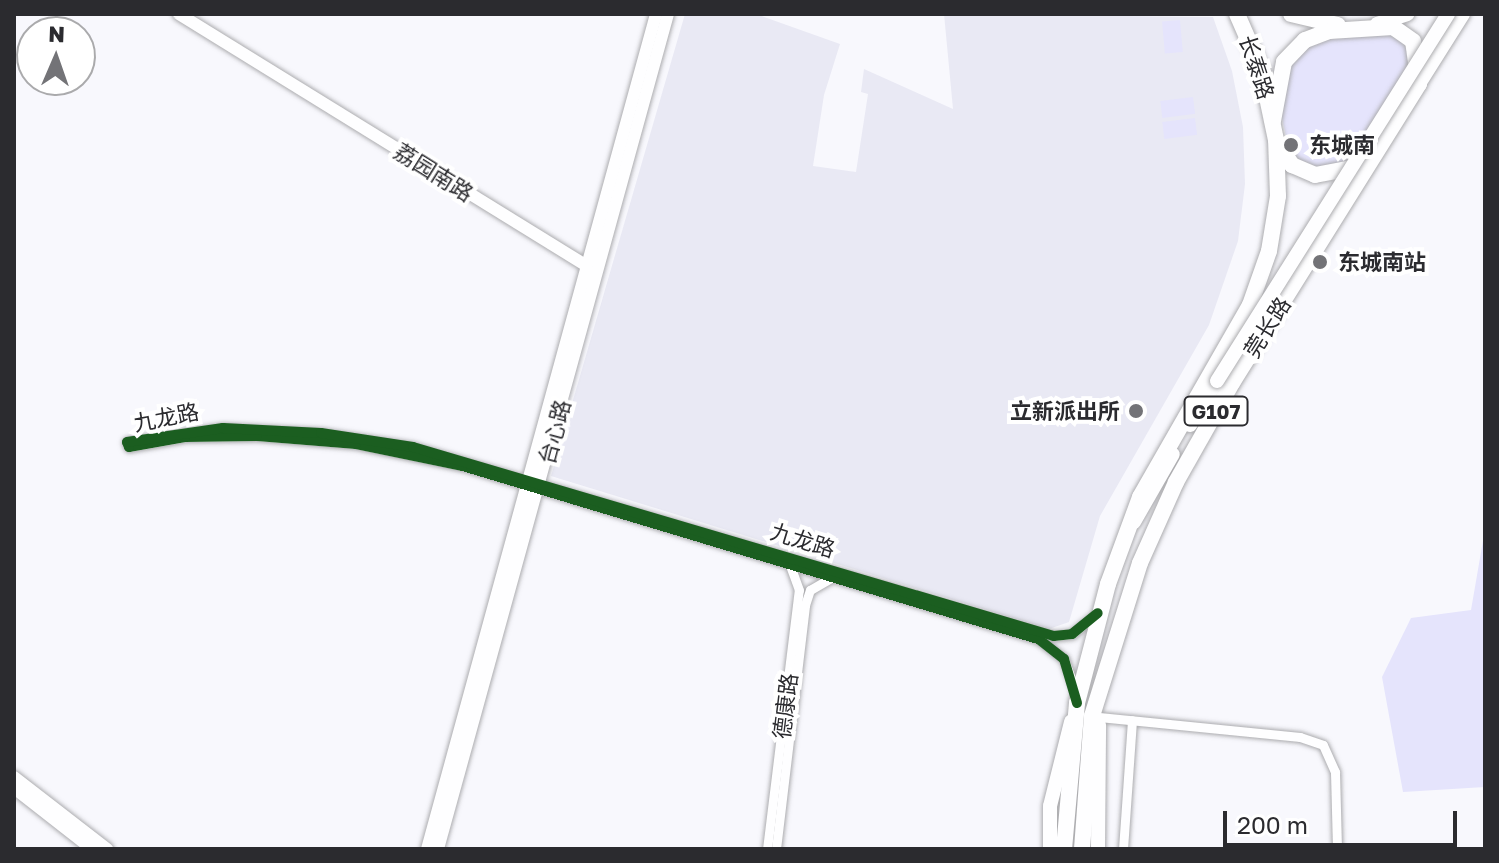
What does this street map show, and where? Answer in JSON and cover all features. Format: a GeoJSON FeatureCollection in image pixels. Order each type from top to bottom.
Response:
{"type":"FeatureCollection","features":[{"type":"Feature","properties":{"kind":"highway","name":"长泰路"},"geometry":{"type":"LineString","coordinates":[[1237,14],[1261,69],[1273,121]]}},
{"type":"Feature","properties":{"kind":"highway"},"geometry":{"type":"LineString","coordinates":[[1291,14],[1404,32],[1420,62],[1419,84]]}},
{"type":"Feature","properties":{"kind":"highway"},"geometry":{"type":"LineString","coordinates":[[1273,121],[1278,78],[1292,48],[1316,34],[1360,27]]}},
{"type":"Feature","properties":{"kind":"highway","name":"莞长路"},"geometry":{"type":"LineString","coordinates":[[1082,849],[1086,753],[1099,689],[1140,563],[1176,482],[1419,84]]}},
{"type":"Feature","properties":{"kind":"highway","name":"莞长路"},"geometry":{"type":"LineString","coordinates":[[1064,849],[1077,703],[1098,613],[1140,497],[1260,280],[1278,196],[1273,121]]}},
{"type":"Feature","properties":{"kind":"highway"},"geometry":{"type":"LineString","coordinates":[[1276,140],[1292,165],[1315,175],[1357,167],[1376,154]]}},
{"type":"Feature","properties":{"kind":"main road"},"geometry":{"type":"LineString","coordinates":[[179,14],[274,69]]}},
{"type":"Feature","properties":{"kind":"main road"},"geometry":{"type":"LineString","coordinates":[[194,14],[274,69]]}},
{"type":"Feature","properties":{"kind":"main road","name":"台心路"},"geometry":{"type":"LineString","coordinates":[[594,266],[656,14]]}},
{"type":"Feature","properties":{"kind":"main road","name":"台心路"},"geometry":{"type":"LineString","coordinates":[[438,849],[534,483],[668,14]]}},
{"type":"Feature","properties":{"kind":"main road"},"geometry":{"type":"LineString","coordinates":[[1360,27],[1407,14]]}},
{"type":"Feature","properties":{"kind":"main road","name":"莞长路"},"geometry":{"type":"LineString","coordinates":[[1125,536],[1217,381],[1448,14]]}},
{"type":"Feature","properties":{"kind":"main road","name":"莞长路"},"geometry":{"type":"LineString","coordinates":[[1419,84],[1463,14]]}},
{"type":"Feature","properties":{"kind":"main road","name":"荔园南路"},"geometry":{"type":"LineString","coordinates":[[274,69],[594,266]]}},
{"type":"Feature","properties":{"kind":"main road","name":"台心路"},"geometry":{"type":"LineString","coordinates":[[427,849],[534,483]]}},
{"type":"Feature","properties":{"kind":"main road"},"geometry":{"type":"LineString","coordinates":[[1098,849],[1099,689]]}},
{"type":"Feature","properties":{"kind":"main road"},"geometry":{"type":"LineString","coordinates":[[1050,849],[1050,806],[1077,703]]}},
{"type":"Feature","properties":{"kind":"main road"},"geometry":{"type":"LineString","coordinates":[[14,777],[107,849]]}},
{"type":"Feature","properties":{"kind":"main road"},"geometry":{"type":"LineString","coordinates":[[14,788],[92,849]]}},
{"type":"Feature","properties":{"kind":"street","name":"九龙路"},"geometry":{"type":"LineString","coordinates":[[1077,703],[1064,659],[1038,639],[831,578],[534,483],[356,444],[224,435],[129,447],[127,442],[223,428],[321,433],[413,447],[1054,636],[1072,634],[1098,613]]}},
{"type":"Feature","properties":{"kind":"street","name":"德康路"},"geometry":{"type":"LineString","coordinates":[[767,849],[799,590],[790,565]]}},
{"type":"Feature","properties":{"kind":"street","name":"德康路"},"geometry":{"type":"LineString","coordinates":[[776,849],[805,605],[810,590],[831,578]]}},
{"type":"Feature","properties":{"kind":"street"},"geometry":{"type":"LineString","coordinates":[[1099,717],[1300,737],[1323,745],[1335,772],[1337,849]]}},
{"type":"Feature","properties":{"kind":"street"},"geometry":{"type":"LineString","coordinates":[[1123,849],[1132,720]]}},
{"type":"Feature","properties":{"kind":"shaded area"},"geometry":{"type":"Polygon","coordinates":[[[685,14],[756,14],[840,44],[824,95],[813,166],[856,172],[868,94],[861,92],[864,69],[953,109],[944,14],[1213,17],[1232,71],[1243,127],[1245,184],[1238,241],[1209,325],[1100,516],[1069,622],[1049,629],[551,476],[685,14]]]}},
{"type":"Feature","properties":{"kind":"shaded area"},"geometry":{"type":"Polygon","coordinates":[[[1180,20],[1183,52],[1165,53],[1162,22],[1180,20]]]}},
{"type":"Feature","properties":{"kind":"shaded area"},"geometry":{"type":"Polygon","coordinates":[[[1387,33],[1403,42],[1416,72],[1361,161],[1322,170],[1291,159],[1280,109],[1286,65],[1303,48],[1327,39],[1387,33]]]}},
{"type":"Feature","properties":{"kind":"shaded area"},"geometry":{"type":"Polygon","coordinates":[[[1193,97],[1195,114],[1162,118],[1160,101],[1193,97]]]}},
{"type":"Feature","properties":{"kind":"shaded area"},"geometry":{"type":"Polygon","coordinates":[[[1195,118],[1197,135],[1164,139],[1162,122],[1195,118]]]}},
{"type":"Feature","properties":{"kind":"shaded area"},"geometry":{"type":"Polygon","coordinates":[[[1485,529],[1485,787],[1403,792],[1382,677],[1411,618],[1471,610],[1485,529]]]}},
{"type":"Feature","properties":{"kind":"cycle path"},"geometry":{"type":"LineString","coordinates":[[1077,703],[1064,659],[1038,639],[463,466],[356,444],[257,436],[185,437],[129,447],[127,442],[223,428],[321,433],[413,447],[1054,636],[1072,634],[1098,613]]}},
{"type":"Feature","properties":{"kind":"place","name":"东城南"},"geometry":{"type":"Point","coordinates":[1291,145]}},
{"type":"Feature","properties":{"kind":"place","name":"东城南站"},"geometry":{"type":"Point","coordinates":[1320,262]}},
{"type":"Feature","properties":{"kind":"place","name":"立新派出所"},"geometry":{"type":"Point","coordinates":[1136,411]}}]}
